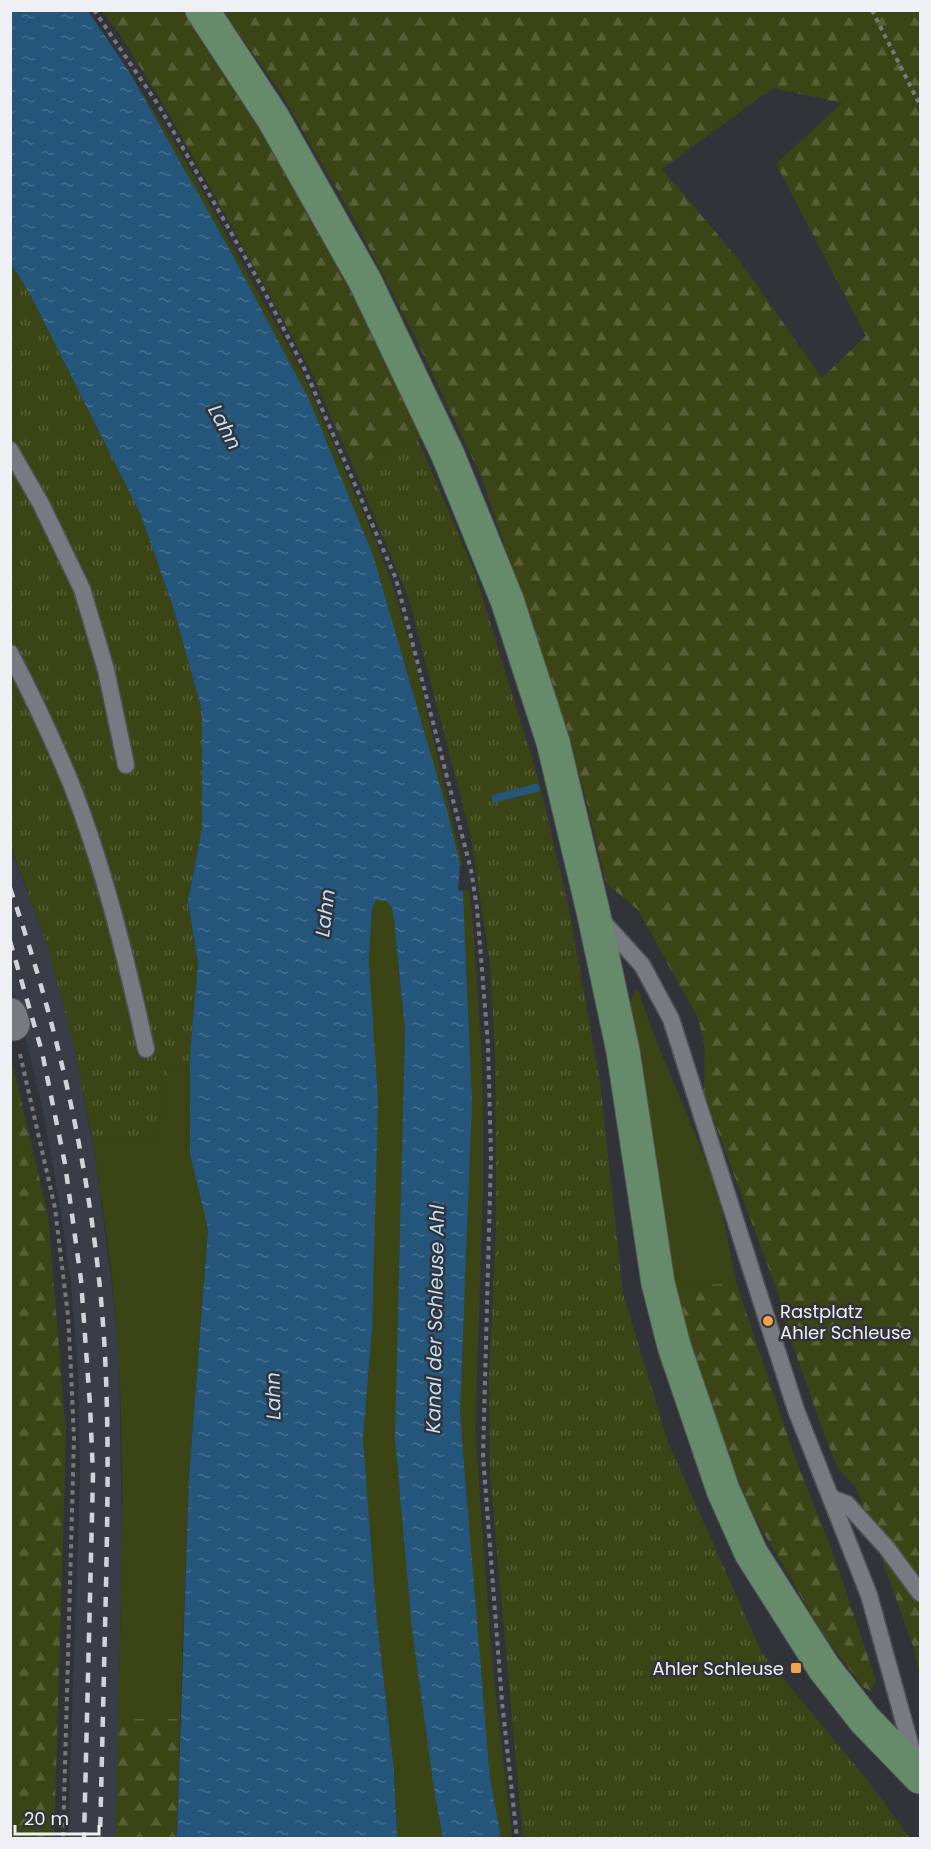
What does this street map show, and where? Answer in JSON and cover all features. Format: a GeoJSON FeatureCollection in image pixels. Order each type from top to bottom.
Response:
{"type":"FeatureCollection","features":[{"type":"Feature","properties":{"kind":"main road"},"geometry":{"type":"LineString","coordinates":[[202,10],[273,118],[365,281],[448,455],[507,600],[553,742],[593,911],[623,1051],[658,1283],[674,1346],[723,1490],[751,1553],[824,1668],[864,1719],[920,1777]]}},
{"type":"Feature","properties":{"kind":"lane"},"geometry":{"type":"LineString","coordinates":[[10,450],[41,504],[82,589],[106,670],[126,765]]}},
{"type":"Feature","properties":{"kind":"lane"},"geometry":{"type":"LineString","coordinates":[[10,653],[70,782],[100,869],[130,976],[146,1049]]}},
{"type":"Feature","properties":{"kind":"lane"},"geometry":{"type":"LineString","coordinates":[[593,911],[642,965],[671,1018],[796,1410],[869,1595],[920,1777]]}},
{"type":"Feature","properties":{"kind":"lane"},"geometry":{"type":"LineString","coordinates":[[831,1498],[847,1504],[886,1547],[921,1593]]}},
{"type":"Feature","properties":{"kind":"path"},"geometry":{"type":"LineString","coordinates":[[94,10],[165,117],[262,287],[320,403],[396,579],[411,629],[471,870],[477,908],[488,1045],[491,1156],[483,1456],[501,1702],[517,1839]]}},
{"type":"Feature","properties":{"kind":"path"},"geometry":{"type":"LineString","coordinates":[[872,10],[921,105]]}},
{"type":"Feature","properties":{"kind":"path"},"geometry":{"type":"LineString","coordinates":[[462,872],[471,870]]}},
{"type":"Feature","properties":{"kind":"path"},"geometry":{"type":"LineString","coordinates":[[12,1020],[55,1208],[68,1316],[75,1439],[63,1839]]}},
{"type":"Feature","properties":{"kind":"shaded area"},"geometry":{"type":"Polygon","coordinates":[[[10,846],[48,948],[74,1045],[96,1161],[119,1345],[122,1551],[116,1838],[68,1838],[80,1480],[78,1369],[71,1284],[61,1213],[43,1111],[11,986],[10,846]]]}},
{"type":"Feature","properties":{"kind":"green space"},"geometry":{"type":"Polygon","coordinates":[[[102,11],[182,11],[188,18],[261,131],[353,292],[423,437],[353,466],[312,373],[267,290],[169,114],[121,36],[102,11]]]}},
{"type":"Feature","properties":{"kind":"green space"},"geometry":{"type":"Polygon","coordinates":[[[223,11],[920,11],[920,1678],[914,1649],[856,1487],[838,1469],[821,1425],[793,1346],[779,1296],[704,1093],[705,1052],[699,1020],[638,910],[606,883],[586,798],[547,668],[481,476],[416,339],[352,215],[279,90],[223,11]],[[773,88],[662,169],[740,261],[822,378],[866,336],[776,164],[842,103],[773,88]]]}},
{"type":"Feature","properties":{"kind":"green space"},"geometry":{"type":"Polygon","coordinates":[[[130,73],[185,160],[302,372],[375,540],[391,581],[412,649],[463,865],[460,866],[447,810],[373,555],[309,399],[231,252],[130,73]]]}},
{"type":"Feature","properties":{"kind":"green space"},"geometry":{"type":"Polygon","coordinates":[[[11,264],[30,294],[141,515],[174,610],[202,711],[202,829],[188,901],[198,963],[190,1065],[168,1068],[156,1138],[93,1143],[74,1045],[48,948],[11,846],[11,264]]]}},
{"type":"Feature","properties":{"kind":"green space"},"geometry":{"type":"Polygon","coordinates":[[[418,439],[475,574],[539,781],[569,909],[600,1082],[623,1293],[668,1442],[762,1653],[865,1777],[910,1838],[523,1838],[490,1474],[489,1379],[496,1225],[495,1052],[490,964],[471,837],[409,599],[353,466],[418,439]]]}},
{"type":"Feature","properties":{"kind":"green space"},"geometry":{"type":"Polygon","coordinates":[[[469,890],[482,1061],[483,1114],[483,1195],[475,1430],[492,1660],[512,1838],[501,1838],[490,1778],[460,1414],[472,1101],[463,891],[469,890]]]}},
{"type":"Feature","properties":{"kind":"green space"},"geometry":{"type":"Polygon","coordinates":[[[376,900],[386,901],[391,906],[405,1030],[401,1207],[435,1796],[443,1838],[397,1838],[394,1771],[377,1620],[363,1439],[372,1331],[369,961],[372,909],[376,900]]]}},
{"type":"Feature","properties":{"kind":"green space"},"geometry":{"type":"Polygon","coordinates":[[[635,989],[639,992],[711,1175],[736,1282],[675,1288],[630,1003],[635,989]]]}},
{"type":"Feature","properties":{"kind":"green space"},"geometry":{"type":"Polygon","coordinates":[[[10,1053],[48,1215],[66,1434],[54,1838],[11,1838],[10,1053]]]}},
{"type":"Feature","properties":{"kind":"green space"},"geometry":{"type":"Polygon","coordinates":[[[190,1065],[190,1154],[208,1229],[189,1477],[180,1719],[118,1719],[122,1528],[121,1400],[112,1273],[93,1143],[156,1138],[168,1068],[190,1065]]]}},
{"type":"Feature","properties":{"kind":"green space"},"geometry":{"type":"Polygon","coordinates":[[[736,1282],[794,1455],[834,1556],[876,1681],[871,1691],[863,1687],[824,1635],[752,1513],[712,1415],[687,1340],[675,1288],[736,1282]]]}},
{"type":"Feature","properties":{"kind":"green space"},"geometry":{"type":"Polygon","coordinates":[[[118,1719],[180,1719],[177,1838],[116,1838],[118,1719]]]}},
{"type":"Feature","properties":{"kind":"water"},"geometry":{"type":"Polygon","coordinates":[[[10,11],[88,11],[130,73],[231,252],[309,399],[373,555],[447,810],[460,864],[458,890],[463,891],[472,1101],[460,1414],[490,1778],[501,1838],[443,1838],[412,1629],[395,1438],[405,1030],[391,906],[386,901],[376,900],[372,909],[369,961],[378,1100],[372,1331],[363,1439],[377,1620],[394,1771],[397,1838],[177,1838],[189,1477],[208,1229],[190,1154],[190,1054],[198,963],[188,901],[202,829],[202,711],[174,610],[141,515],[30,294],[11,264],[10,11]]]}},
{"type":"Feature","properties":{"kind":"waterway"},"geometry":{"type":"LineString","coordinates":[[496,798],[536,788]]}},
{"type":"Feature","properties":{"kind":"railway"},"geometry":{"type":"LineString","coordinates":[[10,888],[54,1032],[66,1081],[93,1229],[103,1317],[108,1472],[100,1838]]}},
{"type":"Feature","properties":{"kind":"railway"},"geometry":{"type":"LineString","coordinates":[[10,941],[42,1052],[65,1164],[81,1280],[93,1475],[84,1838]]}},
{"type":"Feature","properties":{"kind":"place","name":"Rastplatz Ahler Schleuse"},"geometry":{"type":"Point","coordinates":[768,1321]}},
{"type":"Feature","properties":{"kind":"place","name":"Ahler Schleuse"},"geometry":{"type":"Point","coordinates":[796,1668]}},
{"type":"Feature","properties":{"kind":"water label","name":"Lahn"},"geometry":{"type":"Point","coordinates":[225,427]}},
{"type":"Feature","properties":{"kind":"water label","name":"Lahn"},"geometry":{"type":"Point","coordinates":[325,913]}},
{"type":"Feature","properties":{"kind":"water label","name":"Kanal der Schleuse Ahl"},"geometry":{"type":"Point","coordinates":[435,1319]}},
{"type":"Feature","properties":{"kind":"water label","name":"Lahn"},"geometry":{"type":"Point","coordinates":[273,1396]}}]}
